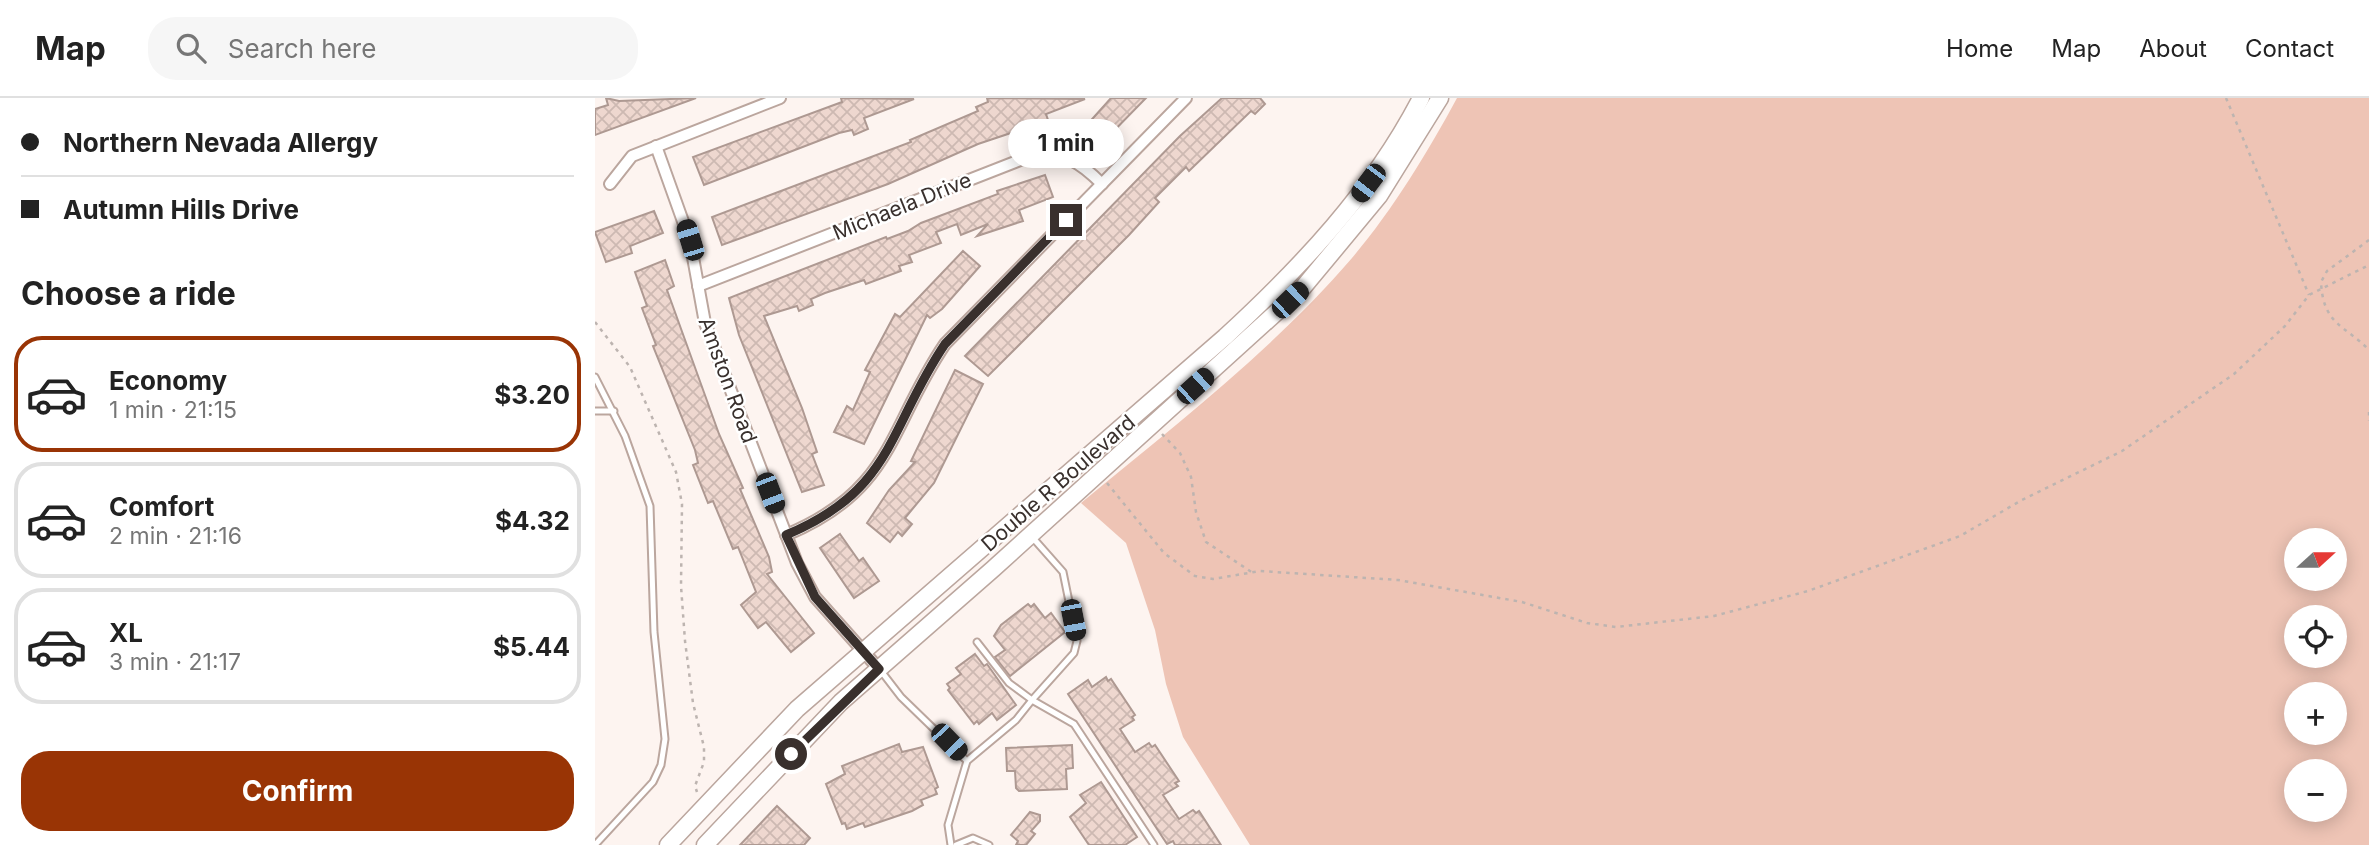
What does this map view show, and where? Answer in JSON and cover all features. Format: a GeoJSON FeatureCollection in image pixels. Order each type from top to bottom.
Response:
{"type":"FeatureCollection","features":[{"type":"Feature","properties":{"kind":"main road","name":"Double R Boulevard"},"geometry":{"type":"LineString","coordinates":[[668,845],[797,709],[1185,373],[1283,283],[1368,183],[1421,98]]}},
{"type":"Feature","properties":{"kind":"main road","name":"Double R Boulevard"},"geometry":{"type":"LineString","coordinates":[[705,845],[825,718],[1301,290],[1371,206],[1440,98]]}},
{"type":"Feature","properties":{"kind":"street"},"geometry":{"type":"LineString","coordinates":[[610,184],[632,156],[780,98]]}},
{"type":"Feature","properties":{"kind":"street"},"geometry":{"type":"LineString","coordinates":[[786,535],[828,513],[865,484],[892,444],[932,364],[945,344],[1187,98]]}},
{"type":"Feature","properties":{"kind":"street","name":"Amston Road"},"geometry":{"type":"LineString","coordinates":[[656,146],[690,240],[705,323],[786,535],[815,597],[879,669]]}},
{"type":"Feature","properties":{"kind":"street","name":"Michaela Drive"},"geometry":{"type":"LineString","coordinates":[[698,286],[1033,155],[1047,153],[1075,160],[1102,184]]}},
{"type":"Feature","properties":{"kind":"lane"},"geometry":{"type":"LineString","coordinates":[[595,377],[614,411],[643,481],[650,506],[654,632],[665,739],[661,765],[653,782],[595,845]]}},
{"type":"Feature","properties":{"kind":"lane"},"geometry":{"type":"LineString","coordinates":[[595,411],[614,411]]}},
{"type":"Feature","properties":{"kind":"lane"},"geometry":{"type":"LineString","coordinates":[[989,845],[973,838],[954,845],[948,832],[951,809],[967,761],[1016,720],[1074,653],[1077,640],[1063,572],[1031,535]]}},
{"type":"Feature","properties":{"kind":"lane"},"geometry":{"type":"LineString","coordinates":[[977,642],[1009,683],[1032,700],[1074,724],[1154,845]]}},
{"type":"Feature","properties":{"kind":"lane"},"geometry":{"type":"LineString","coordinates":[[879,669],[901,697],[967,761]]}},
{"type":"Feature","properties":{"kind":"path"},"geometry":{"type":"LineString","coordinates":[[2226,98],[2309,295]]}},
{"type":"Feature","properties":{"kind":"path"},"geometry":{"type":"LineString","coordinates":[[2369,240],[2327,271],[2321,282],[2321,289],[2336,326],[2369,350]]}},
{"type":"Feature","properties":{"kind":"path"},"geometry":{"type":"LineString","coordinates":[[1107,483],[1164,553],[1183,570],[1213,579],[1253,573],[1398,580],[1522,602],[1587,623],[1616,627],[1714,616],[1808,591],[1960,536],[2022,500],[2122,451],[2234,374],[2285,326],[2309,295],[2369,265]]}},
{"type":"Feature","properties":{"kind":"path"},"geometry":{"type":"LineString","coordinates":[[595,322],[631,367],[675,472],[682,504],[681,586],[685,641],[693,702],[705,747],[704,762],[695,786],[697,792]]}},
{"type":"Feature","properties":{"kind":"path"},"geometry":{"type":"LineString","coordinates":[[2369,412],[2369,421]]}},
{"type":"Feature","properties":{"kind":"path"},"geometry":{"type":"LineString","coordinates":[[1161,434],[1180,453],[1191,477],[1196,512],[1206,542],[1253,573]]}},
{"type":"Feature","properties":{"kind":"shaded area"},"geometry":{"type":"Polygon","coordinates":[[[1457,98],[2369,98],[2369,845],[1250,845],[1183,737],[1166,684],[1155,630],[1126,543],[1081,503],[1222,386],[1289,324],[1352,258],[1409,181],[1457,98]]]}},
{"type":"Feature","properties":{"kind":"building"},"geometry":{"type":"Polygon","coordinates":[[[606,98],[619,101],[696,98],[595,135],[595,109],[608,105],[606,98]]]}},
{"type":"Feature","properties":{"kind":"building"},"geometry":{"type":"Polygon","coordinates":[[[841,98],[914,99],[864,118],[868,129],[854,135],[852,130],[839,133],[704,185],[693,157],[842,102],[841,98]]]}},
{"type":"Feature","properties":{"kind":"building"},"geometry":{"type":"Polygon","coordinates":[[[987,98],[1085,99],[1046,114],[1048,120],[978,144],[888,184],[722,245],[712,217],[911,142],[910,140],[978,111],[976,107],[988,102],[987,98]]]}},
{"type":"Feature","properties":{"kind":"building"},"geometry":{"type":"Polygon","coordinates":[[[1111,98],[1146,98],[1101,144],[1085,127],[1111,98]]]}},
{"type":"Feature","properties":{"kind":"building"},"geometry":{"type":"Polygon","coordinates":[[[1222,98],[1260,98],[1265,104],[1255,114],[1251,111],[1189,171],[1186,167],[1155,198],[1159,202],[1129,235],[988,376],[965,356],[1180,136],[1222,98]]]}},
{"type":"Feature","properties":{"kind":"building"},"geometry":{"type":"Polygon","coordinates":[[[1045,175],[1053,197],[1019,210],[1023,221],[977,236],[988,224],[961,235],[957,224],[936,232],[941,243],[909,255],[912,262],[899,266],[901,271],[866,284],[864,280],[825,293],[811,299],[813,305],[799,311],[797,306],[764,316],[817,452],[812,454],[824,485],[802,492],[739,335],[729,298],[908,231],[921,223],[998,194],[997,191],[1045,175]]]}},
{"type":"Feature","properties":{"kind":"building"},"geometry":{"type":"Polygon","coordinates":[[[654,211],[663,233],[630,246],[632,253],[606,262],[595,232],[654,211]]]}},
{"type":"Feature","properties":{"kind":"building"},"geometry":{"type":"Polygon","coordinates":[[[963,251],[980,266],[942,309],[930,318],[927,315],[864,444],[834,432],[847,406],[853,410],[870,372],[865,370],[895,314],[900,317],[963,251]]]}},
{"type":"Feature","properties":{"kind":"building"},"geometry":{"type":"Polygon","coordinates":[[[665,260],[674,286],[667,290],[719,434],[743,488],[740,489],[769,557],[772,572],[767,574],[814,633],[791,652],[766,622],[758,628],[741,605],[756,592],[738,547],[733,549],[713,501],[708,503],[693,465],[698,463],[695,450],[653,346],[656,345],[642,308],[647,306],[635,272],[665,260]]]}},
{"type":"Feature","properties":{"kind":"building"},"geometry":{"type":"Polygon","coordinates":[[[955,370],[983,384],[934,483],[905,518],[912,524],[902,536],[898,532],[890,542],[867,523],[889,490],[915,462],[911,461],[955,370]]]}},
{"type":"Feature","properties":{"kind":"building"},"geometry":{"type":"Polygon","coordinates":[[[840,534],[859,561],[863,558],[879,581],[854,598],[820,548],[840,534]]]}},
{"type":"Feature","properties":{"kind":"building"},"geometry":{"type":"Polygon","coordinates":[[[1028,604],[1031,607],[1034,604],[1045,618],[1051,613],[1065,632],[1010,676],[995,657],[1005,650],[994,636],[1001,625],[1028,604]]]}},
{"type":"Feature","properties":{"kind":"building"},"geometry":{"type":"Polygon","coordinates":[[[975,654],[984,666],[987,664],[1016,705],[997,720],[992,713],[979,724],[977,721],[974,724],[948,690],[950,688],[947,684],[961,674],[956,668],[975,654]]]}},
{"type":"Feature","properties":{"kind":"building"},"geometry":{"type":"Polygon","coordinates":[[[1106,677],[1108,681],[1111,679],[1135,715],[1132,717],[1134,720],[1120,729],[1135,752],[1149,743],[1152,747],[1155,745],[1179,781],[1175,783],[1178,786],[1163,795],[1179,819],[1193,810],[1196,813],[1199,811],[1221,845],[1175,845],[1173,841],[1167,844],[1068,694],[1088,680],[1092,687],[1106,677]]]}},
{"type":"Feature","properties":{"kind":"building"},"geometry":{"type":"Polygon","coordinates":[[[899,744],[902,752],[923,747],[938,787],[935,789],[937,794],[921,800],[923,805],[912,811],[865,827],[863,823],[847,829],[845,823],[842,824],[826,784],[845,774],[842,766],[899,744]]]}},
{"type":"Feature","properties":{"kind":"building"},"geometry":{"type":"Polygon","coordinates":[[[1072,745],[1073,768],[1066,769],[1067,789],[1019,791],[1016,788],[1015,771],[1007,771],[1006,748],[1072,745]]]}},
{"type":"Feature","properties":{"kind":"building"},"geometry":{"type":"Polygon","coordinates":[[[1101,782],[1137,837],[1125,845],[1089,845],[1070,817],[1086,803],[1080,795],[1101,782]]]}},
{"type":"Feature","properties":{"kind":"building"},"geometry":{"type":"Polygon","coordinates":[[[777,806],[810,838],[804,845],[740,845],[777,806]]]}},
{"type":"Feature","properties":{"kind":"building"},"geometry":{"type":"Polygon","coordinates":[[[1030,812],[1040,815],[1040,821],[1031,831],[1035,834],[1026,845],[1016,845],[1018,841],[1011,835],[1030,812]]]}},
{"type":"Feature","properties":{"kind":"route"},"geometry":{"type":"LineString","coordinates":[[791,754],[841,702],[879,669],[815,597],[786,535],[828,513],[865,484],[892,444],[932,364],[945,344],[1066,220]]}}]}
